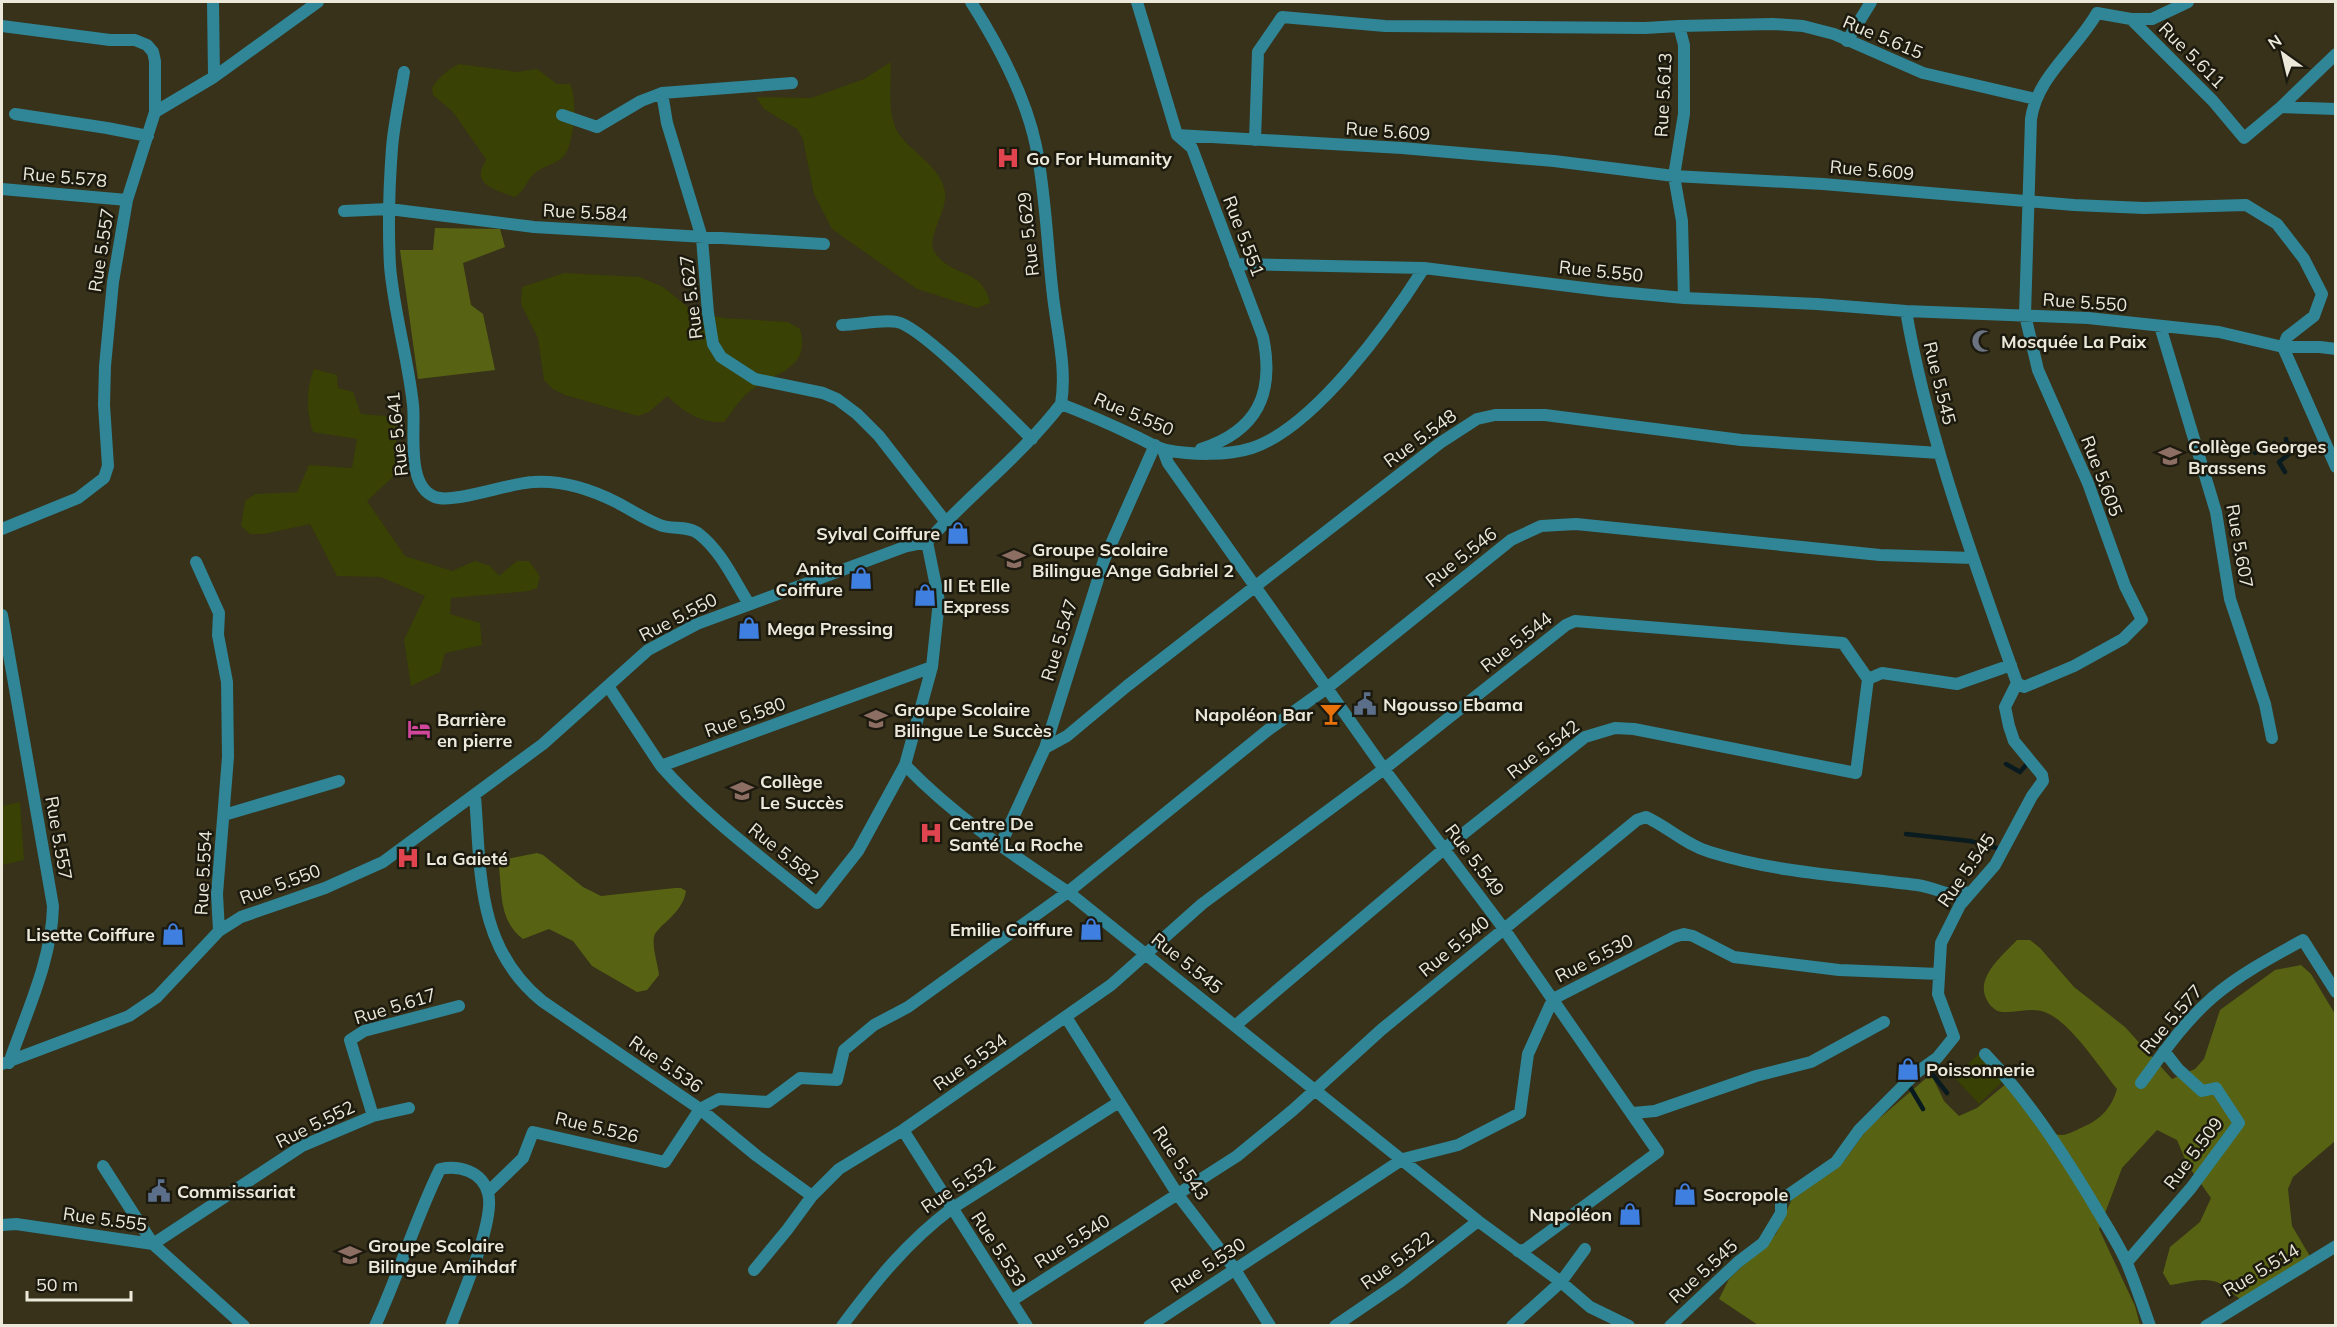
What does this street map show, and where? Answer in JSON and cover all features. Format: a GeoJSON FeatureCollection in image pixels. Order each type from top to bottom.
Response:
{"type":"FeatureCollection","features":[{"type":"Feature","properties":{"kind":"street"},"geometry":{"type":"LineString","coordinates":[[213,2],[214,77]]}},
{"type":"Feature","properties":{"kind":"street"},"geometry":{"type":"LineString","coordinates":[[155,112],[214,77],[318,2]]}},
{"type":"Feature","properties":{"kind":"street","name":"Rue 5.629"},"geometry":{"type":"LineString","coordinates":[[970,2],[983,21],[1004,63],[1026,112],[1036,145],[1063,368],[1064,386],[1061,404]]}},
{"type":"Feature","properties":{"kind":"street"},"geometry":{"type":"LineString","coordinates":[[1847,41],[1871,2]]}},
{"type":"Feature","properties":{"kind":"street"},"geometry":{"type":"LineString","coordinates":[[2131,19],[2152,19],[2188,2]]}},
{"type":"Feature","properties":{"kind":"street","name":"Rue 5.551"},"geometry":{"type":"LineString","coordinates":[[1141,3],[1178,135],[1192,148],[1266,349],[1268,376],[1264,395],[1254,412],[1229,438],[1188,452]]}},
{"type":"Feature","properties":{"kind":"street","name":"Rue 5.611"},"geometry":{"type":"LineString","coordinates":[[2028,199],[2031,119],[2035,99],[2066,55],[2087,32],[2098,7],[2131,19],[2213,101],[2244,138],[2281,107]]}},
{"type":"Feature","properties":{"kind":"street","name":"Rue 5.613"},"geometry":{"type":"LineString","coordinates":[[1255,140],[1258,52],[1282,17],[1385,26],[1679,26],[1684,45],[1684,114],[1674,176],[1682,221],[1684,298]]}},
{"type":"Feature","properties":{"kind":"street","name":"Rue 5.615"},"geometry":{"type":"LineString","coordinates":[[1679,26],[1773,24],[1803,26],[1834,34],[1923,73],[2035,99]]}},
{"type":"Feature","properties":{"kind":"street","name":"Rue 5.557"},"geometry":{"type":"LineString","coordinates":[[2,26],[110,40],[135,40],[147,45],[153,52],[155,61],[155,112],[126,200],[107,334],[104,405],[108,466],[104,478],[78,498],[2,529]]}},
{"type":"Feature","properties":{"kind":"street"},"geometry":{"type":"LineString","coordinates":[[2281,107],[2336,54]]}},
{"type":"Feature","properties":{"kind":"street","name":"Rue 5.641"},"geometry":{"type":"LineString","coordinates":[[404,72],[392,146],[389,209],[390,266],[412,399],[415,461],[418,479],[424,489],[434,497],[445,499],[504,485],[533,482],[554,482],[584,489],[661,526],[696,531],[714,549],[749,604]]}},
{"type":"Feature","properties":{"kind":"street"},"geometry":{"type":"LineString","coordinates":[[562,115],[597,127],[641,101],[662,93],[792,83]]}},
{"type":"Feature","properties":{"kind":"street","name":"Rue 5.627"},"geometry":{"type":"LineString","coordinates":[[662,93],[667,123],[702,238],[708,313],[713,344],[721,357],[755,380],[823,393],[837,399],[857,414],[879,436],[945,521]]}},
{"type":"Feature","properties":{"kind":"street"},"geometry":{"type":"LineString","coordinates":[[2281,107],[2336,109]]}},
{"type":"Feature","properties":{"kind":"street"},"geometry":{"type":"LineString","coordinates":[[15,114],[148,136]]}},
{"type":"Feature","properties":{"kind":"street","name":"Rue 5.609"},"geometry":{"type":"LineString","coordinates":[[1178,135],[1402,148],[1554,161],[1674,176],[1824,184],[2028,199],[2074,205],[2144,208],[2246,205],[2277,224],[2304,259],[2322,294],[2314,316],[2287,337],[2283,347]]}},
{"type":"Feature","properties":{"kind":"street","name":"Rue 5.578"},"geometry":{"type":"LineString","coordinates":[[2,189],[126,200]]}},
{"type":"Feature","properties":{"kind":"street","name":"Rue 5.605"},"geometry":{"type":"LineString","coordinates":[[2017,683],[2024,687],[2074,666],[2123,639],[2142,620],[2125,586],[2088,483],[2038,370],[2025,315],[2028,199]]}},
{"type":"Feature","properties":{"kind":"street","name":"Rue 5.584"},"geometry":{"type":"LineString","coordinates":[[344,211],[389,209],[534,227],[824,244]]}},
{"type":"Feature","properties":{"kind":"street"},"geometry":{"type":"LineString","coordinates":[[1235,264],[1424,268]]}},
{"type":"Feature","properties":{"kind":"street","name":"Rue 5.550"},"geometry":{"type":"LineString","coordinates":[[1061,404],[1159,448],[1188,452],[1229,452],[1251,449],[1267,442],[1313,408],[1374,339],[1424,268],[1684,298],[1906,311],[2088,318],[2219,332],[2283,347],[2320,346],[2336,350]]}},
{"type":"Feature","properties":{"kind":"street","name":"Rue 5.545"},"geometry":{"type":"LineString","coordinates":[[1670,1326],[1738,1262],[1763,1243],[1780,1213],[1781,1200],[1836,1161],[1859,1130],[1916,1073],[1937,1058],[1953,1038],[1938,994],[1941,944],[1960,905],[1995,865],[2032,796],[2043,781],[2042,775],[2014,741],[2009,726],[2005,707],[2017,683],[1939,453],[1916,367],[1906,311]]}},
{"type":"Feature","properties":{"kind":"street"},"geometry":{"type":"LineString","coordinates":[[842,325],[897,322],[911,328],[947,358],[1032,439]]}},
{"type":"Feature","properties":{"kind":"street","name":"Rue 5.607"},"geometry":{"type":"LineString","coordinates":[[2160,326],[2216,512],[2230,599],[2265,704],[2272,738]]}},
{"type":"Feature","properties":{"kind":"street"},"geometry":{"type":"LineString","coordinates":[[2283,347],[2336,467]]}},
{"type":"Feature","properties":{"kind":"street"},"geometry":{"type":"LineString","coordinates":[[905,765],[932,668],[939,601],[927,542],[945,521],[1032,439],[1061,404]]}},
{"type":"Feature","properties":{"kind":"street","name":"Rue 5.548"},"geometry":{"type":"LineString","coordinates":[[1045,748],[1067,736],[1440,442],[1477,419],[1495,415],[1545,415],[1741,440],[1939,453]]}},
{"type":"Feature","properties":{"kind":"street","name":"Rue 5.549"},"geometry":{"type":"LineString","coordinates":[[1159,448],[1168,464],[1384,769],[1504,928],[1658,1152],[1526,1249],[1518,1251]]}},
{"type":"Feature","properties":{"kind":"street","name":"Rue 5.547"},"geometry":{"type":"LineString","coordinates":[[1000,846],[1045,748],[1104,560],[1159,448]]}},
{"type":"Feature","properties":{"kind":"street","name":"Rue 5.546"},"geometry":{"type":"LineString","coordinates":[[1068,892],[1268,730],[1327,688],[1511,540],[1541,526],[1576,524],[1880,555],[1973,558]]}},
{"type":"Feature","properties":{"kind":"street","name":"Rue 5.550"},"geometry":{"type":"LineString","coordinates":[[219,931],[241,917],[325,888],[383,861],[475,796],[543,744],[648,650],[697,624],[907,546],[927,542]]}},
{"type":"Feature","properties":{"kind":"street","name":"Rue 5.554"},"geometry":{"type":"LineString","coordinates":[[5,1064],[129,1016],[157,997],[219,931],[217,894],[228,757],[227,681],[218,635],[219,614],[196,562]]}},
{"type":"Feature","properties":{"kind":"street","name":"Rue 5.557"},"geometry":{"type":"LineString","coordinates":[[2,615],[53,906],[53,927],[47,953],[5,1064]]}},
{"type":"Feature","properties":{"kind":"street","name":"Rue 5.544"},"geometry":{"type":"LineString","coordinates":[[1147,954],[1202,904],[1384,769],[1557,632],[1575,621],[1843,643],[1868,679]]}},
{"type":"Feature","properties":{"kind":"street"},"geometry":{"type":"LineString","coordinates":[[1868,679],[1882,673],[1957,684],[2011,665]]}},
{"type":"Feature","properties":{"kind":"street","name":"Rue 5.580"},"geometry":{"type":"LineString","coordinates":[[661,766],[932,668]]}},
{"type":"Feature","properties":{"kind":"street","name":"Rue 5.542"},"geometry":{"type":"LineString","coordinates":[[1236,1025],[1444,849],[1585,736],[1615,728],[1634,729],[1856,773],[1868,679]]}},
{"type":"Feature","properties":{"kind":"street"},"geometry":{"type":"LineString","coordinates":[[608,686],[661,766]]}},
{"type":"Feature","properties":{"kind":"street","name":"Rue 5.545"},"geometry":{"type":"LineString","coordinates":[[905,765],[942,802],[1000,846],[1068,892],[1478,1221],[1561,1282],[1590,1307],[1629,1326]]}},
{"type":"Feature","properties":{"kind":"street","name":"Rue 5.582"},"geometry":{"type":"LineString","coordinates":[[661,766],[705,811],[817,903],[858,851],[905,765]]}},
{"type":"Feature","properties":{"kind":"street"},"geometry":{"type":"LineString","coordinates":[[224,815],[339,781]]}},
{"type":"Feature","properties":{"kind":"street","name":"Rue 5.536"},"geometry":{"type":"LineString","coordinates":[[475,796],[488,920],[495,941],[523,986],[700,1109],[719,1099],[768,1102],[800,1078],[837,1080],[844,1050],[874,1025],[908,1007],[1068,892]]}},
{"type":"Feature","properties":{"kind":"street","name":"Rue 5.540"},"geometry":{"type":"LineString","coordinates":[[1011,1301],[1178,1195],[1245,1149],[1293,1110],[1381,1030],[1637,820],[1646,817],[1688,843],[1710,852],[1798,872],[1921,885],[1942,894],[1956,895],[1970,892]]}},
{"type":"Feature","properties":{"kind":"street","name":"Rue 5.530"},"geometry":{"type":"LineString","coordinates":[[1149,1326],[1403,1159],[1458,1145],[1520,1113],[1528,1054],[1553,999],[1684,934],[1734,957],[1839,970],[1939,974]]}},
{"type":"Feature","properties":{"kind":"street","name":"Rue 5.577"},"geometry":{"type":"LineString","coordinates":[[2141,1083],[2191,1018],[2213,997],[2246,972],[2303,940],[2336,992]]}},
{"type":"Feature","properties":{"kind":"street","name":"Rue 5.534"},"geometry":{"type":"LineString","coordinates":[[754,1270],[812,1196],[839,1169],[903,1130],[1066,1017],[1111,985],[1147,954]]}},
{"type":"Feature","properties":{"kind":"street","name":"Rue 5.617"},"geometry":{"type":"LineString","coordinates":[[373,1116],[350,1040],[364,1031],[459,1006]]}},
{"type":"Feature","properties":{"kind":"street","name":"Rue 5.543"},"geometry":{"type":"LineString","coordinates":[[1066,1017],[1178,1195],[1234,1268],[1270,1326]]}},
{"type":"Feature","properties":{"kind":"street"},"geometry":{"type":"LineString","coordinates":[[1633,1113],[1662,1109],[1756,1076],[1811,1062],[1884,1022]]}},
{"type":"Feature","properties":{"kind":"street","name":"Rue 5.509"},"geometry":{"type":"LineString","coordinates":[[2127,1262],[2191,1188],[2239,1123],[2216,1088],[2202,1091],[2178,1069],[2164,1051]]}},
{"type":"Feature","properties":{"kind":"street"},"geometry":{"type":"LineString","coordinates":[[1985,1054],[2013,1083],[2073,1171],[2114,1237],[2127,1262],[2150,1326]]}},
{"type":"Feature","properties":{"kind":"street","name":"Rue 5.532"},"geometry":{"type":"LineString","coordinates":[[842,1326],[880,1275],[912,1240],[951,1209],[1119,1102]]}},
{"type":"Feature","properties":{"kind":"street","name":"Rue 5.552"},"geometry":{"type":"LineString","coordinates":[[153,1244],[302,1146],[373,1116],[409,1108]]}},
{"type":"Feature","properties":{"kind":"street"},"geometry":{"type":"LineString","coordinates":[[700,1109],[756,1156],[812,1196]]}},
{"type":"Feature","properties":{"kind":"street","name":"Rue 5.526"},"geometry":{"type":"LineString","coordinates":[[488,1192],[523,1158],[533,1132],[665,1162],[700,1109]]}},
{"type":"Feature","properties":{"kind":"street","name":"Rue 5.533"},"geometry":{"type":"LineString","coordinates":[[903,1130],[1027,1326]]}},
{"type":"Feature","properties":{"kind":"street"},"geometry":{"type":"LineString","coordinates":[[103,1166],[153,1244]]}},
{"type":"Feature","properties":{"kind":"street"},"geometry":{"type":"LineString","coordinates":[[375,1326],[394,1285],[423,1203],[440,1169],[454,1166],[477,1174],[488,1192],[489,1206],[484,1233],[451,1326]]}},
{"type":"Feature","properties":{"kind":"street","name":"Rue 5.522"},"geometry":{"type":"LineString","coordinates":[[1335,1326],[1401,1281],[1478,1221]]}},
{"type":"Feature","properties":{"kind":"street","name":"Rue 5.555"},"geometry":{"type":"LineString","coordinates":[[2,1225],[16,1224],[153,1244],[244,1326]]}},
{"type":"Feature","properties":{"kind":"street","name":"Rue 5.514"},"geometry":{"type":"LineString","coordinates":[[2206,1326],[2336,1246]]}},
{"type":"Feature","properties":{"kind":"street"},"geometry":{"type":"LineString","coordinates":[[1512,1326],[1561,1282],[1585,1249]]}},
{"type":"Feature","properties":{"kind":"green space"},"geometry":{"type":"Polygon","coordinates":[[[891,62],[891,106],[897,131],[908,145],[931,166],[942,182],[945,192],[943,208],[933,240],[935,253],[950,267],[974,278],[981,284],[990,303],[977,308],[917,289],[832,229],[814,194],[803,139],[797,129],[764,109],[756,97],[811,98],[864,79],[891,62]]]}},
{"type":"Feature","properties":{"kind":"green space"},"geometry":{"type":"Polygon","coordinates":[[[459,64],[517,72],[537,69],[557,84],[570,84],[574,110],[572,132],[567,150],[558,161],[536,172],[515,197],[493,189],[484,182],[481,172],[486,159],[453,112],[433,95],[432,88],[437,80],[459,64]]]}},
{"type":"Feature","properties":{"kind":"green space"},"geometry":{"type":"Polygon","coordinates":[[[435,228],[500,229],[505,247],[463,263],[471,305],[483,314],[495,370],[418,379],[400,250],[433,250],[435,228]]]}},
{"type":"Feature","properties":{"kind":"green space"},"geometry":{"type":"Polygon","coordinates":[[[564,273],[640,277],[663,287],[694,312],[724,318],[788,322],[800,329],[802,343],[800,354],[788,369],[758,385],[745,395],[724,422],[707,421],[693,415],[667,396],[649,412],[638,416],[565,395],[553,389],[544,380],[538,338],[521,304],[522,287],[564,273]]]}},
{"type":"Feature","properties":{"kind":"green space"},"geometry":{"type":"Polygon","coordinates":[[[314,369],[337,375],[338,388],[353,392],[361,414],[397,417],[395,475],[367,501],[405,556],[452,571],[475,561],[490,566],[499,576],[517,561],[529,561],[540,576],[537,588],[529,591],[451,598],[450,614],[480,623],[482,645],[445,653],[440,672],[411,686],[404,640],[425,596],[381,577],[337,576],[310,524],[264,534],[250,534],[241,526],[245,501],[255,494],[297,492],[309,465],[352,468],[357,439],[313,432],[308,400],[309,384],[314,369]]]}},
{"type":"Feature","properties":{"kind":"green space"},"geometry":{"type":"Polygon","coordinates":[[[20,802],[24,860],[2,865],[2,806],[20,802]]]}},
{"type":"Feature","properties":{"kind":"green space"},"geometry":{"type":"Polygon","coordinates":[[[537,853],[543,855],[583,887],[601,896],[675,888],[686,891],[680,906],[659,928],[654,937],[654,951],[659,975],[647,990],[637,992],[592,966],[573,941],[549,929],[523,939],[515,932],[503,906],[499,866],[501,860],[537,853]]]}},
{"type":"Feature","properties":{"kind":"green space"},"geometry":{"type":"Polygon","coordinates":[[[2017,940],[2030,940],[2040,948],[2074,987],[2125,1027],[2172,1079],[2195,1069],[2204,1059],[2220,1010],[2275,970],[2301,965],[2311,974],[2335,1014],[2335,1141],[2293,1177],[2288,1189],[2292,1226],[2311,1258],[2307,1271],[2251,1303],[2213,1281],[2201,1280],[2170,1285],[2163,1273],[2170,1247],[2200,1222],[2211,1198],[2187,1164],[2177,1140],[2157,1130],[2122,1168],[2099,1229],[2135,1306],[2140,1325],[1758,1325],[1719,1299],[1729,1279],[1776,1234],[1792,1199],[1845,1160],[1867,1129],[1931,1074],[1944,1101],[1959,1116],[1977,1108],[2007,1083],[2037,1124],[2054,1134],[2071,1133],[2091,1123],[2105,1112],[2117,1089],[2067,1027],[2043,1012],[2032,1010],[2001,1012],[1994,1009],[1988,1002],[1984,993],[1987,976],[1991,968],[2017,940]]]}},
{"type":"Feature","properties":{"kind":"green space"},"geometry":{"type":"Polygon","coordinates":[[[1980,1053],[2005,1079],[1979,1104],[1954,1077],[1980,1053]]]}},
{"type":"Feature","properties":{"kind":"waterway"},"geometry":{"type":"LineString","coordinates":[[2285,472],[2279,462],[2289,454],[2286,439]]}},
{"type":"Feature","properties":{"kind":"waterway"},"geometry":{"type":"LineString","coordinates":[[2255,453],[2275,445],[2274,443]]}},
{"type":"Feature","properties":{"kind":"waterway"},"geometry":{"type":"LineString","coordinates":[[2006,764],[2020,772],[2026,765]]}},
{"type":"Feature","properties":{"kind":"waterway"},"geometry":{"type":"LineString","coordinates":[[1906,834],[1970,841],[2000,849]]}},
{"type":"Feature","properties":{"kind":"waterway"},"geometry":{"type":"LineString","coordinates":[[1929,1070],[1947,1093]]}},
{"type":"Feature","properties":{"kind":"waterway"},"geometry":{"type":"LineString","coordinates":[[1910,1087],[1923,1109]]}},
{"type":"Feature","properties":{"kind":"place","name":"Go For Humanity"},"geometry":{"type":"Point","coordinates":[1008,158]}},
{"type":"Feature","properties":{"kind":"place","name":"Mosquée La Paix"},"geometry":{"type":"Point","coordinates":[1983,341]}},
{"type":"Feature","properties":{"kind":"place","name":"Collège Georges Brassens"},"geometry":{"type":"Point","coordinates":[2170,456]}},
{"type":"Feature","properties":{"kind":"place","name":"Sylval Coiffure"},"geometry":{"type":"Point","coordinates":[958,533]}},
{"type":"Feature","properties":{"kind":"place","name":"Groupe Scolaire Bilingue Ange Gabriel 2"},"geometry":{"type":"Point","coordinates":[1014,559]}},
{"type":"Feature","properties":{"kind":"place","name":"Anita Coiffure"},"geometry":{"type":"Point","coordinates":[861,578]}},
{"type":"Feature","properties":{"kind":"place","name":"Il Et Elle Express"},"geometry":{"type":"Point","coordinates":[925,595]}},
{"type":"Feature","properties":{"kind":"place","name":"Mega Pressing"},"geometry":{"type":"Point","coordinates":[749,628]}},
{"type":"Feature","properties":{"kind":"place","name":"Ngousso Ebama"},"geometry":{"type":"Point","coordinates":[1365,704]}},
{"type":"Feature","properties":{"kind":"place","name":"Napoléon Bar"},"geometry":{"type":"Point","coordinates":[1331,714]}},
{"type":"Feature","properties":{"kind":"place","name":"Groupe Scolaire Bilingue Le Succès"},"geometry":{"type":"Point","coordinates":[876,719]}},
{"type":"Feature","properties":{"kind":"place","name":"Barrière en pierre"},"geometry":{"type":"Point","coordinates":[419,729]}},
{"type":"Feature","properties":{"kind":"place","name":"Collège Le Succès"},"geometry":{"type":"Point","coordinates":[742,791]}},
{"type":"Feature","properties":{"kind":"place","name":"Centre De Santé La Roche"},"geometry":{"type":"Point","coordinates":[931,833]}},
{"type":"Feature","properties":{"kind":"place","name":"La Gaieté"},"geometry":{"type":"Point","coordinates":[408,858]}},
{"type":"Feature","properties":{"kind":"place","name":"Emilie Coiffure"},"geometry":{"type":"Point","coordinates":[1091,929]}},
{"type":"Feature","properties":{"kind":"place","name":"Lisette Coiffure"},"geometry":{"type":"Point","coordinates":[173,934]}},
{"type":"Feature","properties":{"kind":"place","name":"Poissonnerie"},"geometry":{"type":"Point","coordinates":[1908,1069]}},
{"type":"Feature","properties":{"kind":"place","name":"Commissariat"},"geometry":{"type":"Point","coordinates":[159,1191]}},
{"type":"Feature","properties":{"kind":"place","name":"Socropole"},"geometry":{"type":"Point","coordinates":[1685,1194]}},
{"type":"Feature","properties":{"kind":"place","name":"Napoléon"},"geometry":{"type":"Point","coordinates":[1630,1214]}},
{"type":"Feature","properties":{"kind":"place","name":"Groupe Scolaire Bilingue Amihdaf"},"geometry":{"type":"Point","coordinates":[350,1255]}}]}
